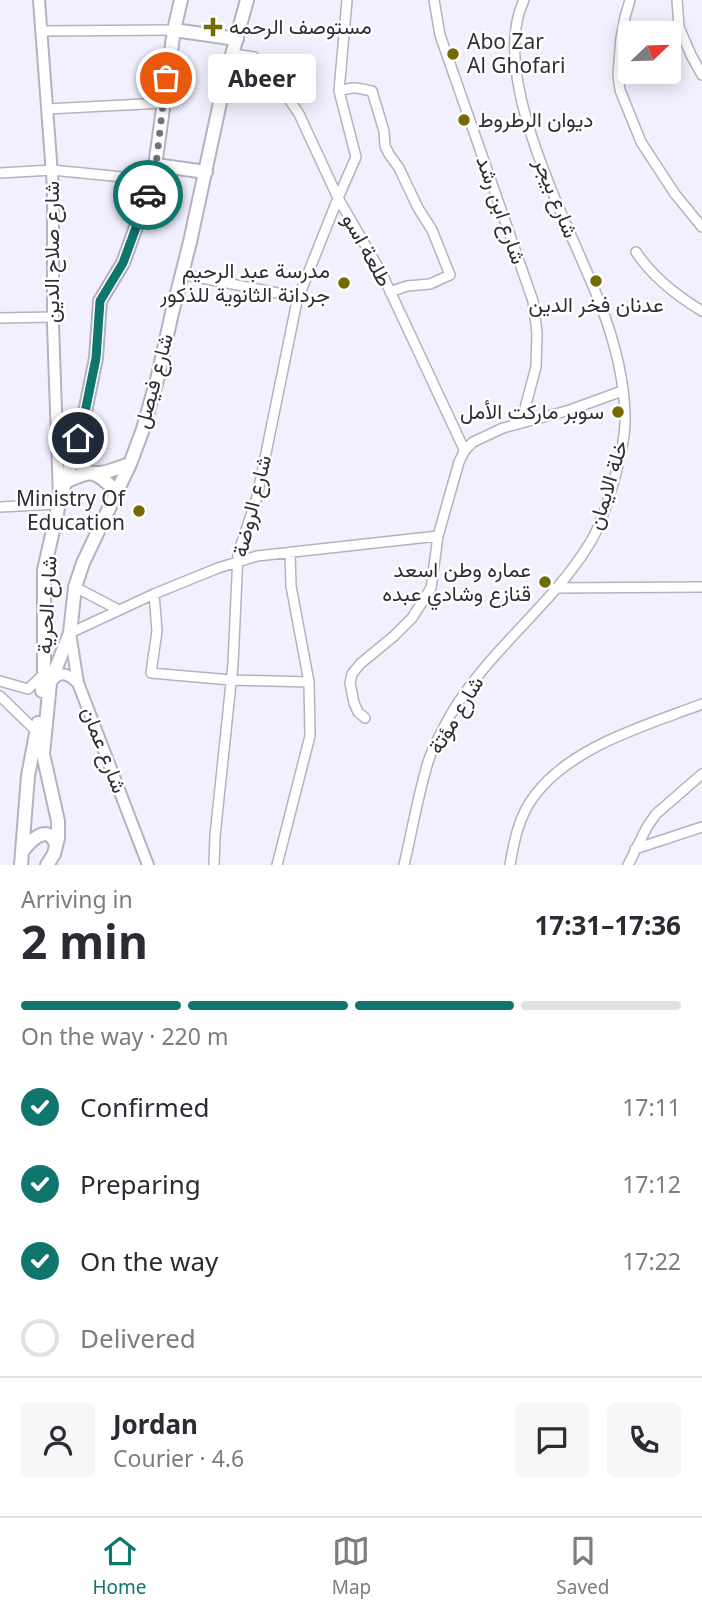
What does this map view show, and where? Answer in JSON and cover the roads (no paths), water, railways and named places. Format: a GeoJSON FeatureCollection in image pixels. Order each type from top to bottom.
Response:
{"type":"FeatureCollection","features":[{"type":"Feature","properties":{"kind":"main road","name":"شارع الحرية"},"geometry":{"type":"LineString","coordinates":[[22,858],[28,776],[47,678],[44,570],[72,454],[83,422],[96,358],[100,301],[123,263],[153,180],[174,30],[181,0]]}},
{"type":"Feature","properties":{"kind":"main road","name":"شارع فيصل"},"geometry":{"type":"LineString","coordinates":[[56,845],[58,821],[43,754],[47,678],[70,634],[75,587],[83,564],[130,464],[143,429],[158,376],[224,85],[247,0]]}},
{"type":"Feature","properties":{"kind":"main road"},"geometry":{"type":"LineString","coordinates":[[174,30],[237,39]]}},
{"type":"Feature","properties":{"kind":"main road"},"geometry":{"type":"LineString","coordinates":[[156,165],[206,172]]}},
{"type":"Feature","properties":{"kind":"main road"},"geometry":{"type":"LineString","coordinates":[[72,454],[84,469],[99,475],[117,492]]}},
{"type":"Feature","properties":{"kind":"main road"},"geometry":{"type":"LineString","coordinates":[[65,482],[84,474],[104,472],[130,464]]}},
{"type":"Feature","properties":{"kind":"main road"},"geometry":{"type":"LineString","coordinates":[[22,858],[28,843],[41,835],[48,835],[54,838],[56,845],[47,865]]}},
{"type":"Feature","properties":{"kind":"street","name":"شارع صلاح الدين"},"geometry":{"type":"LineString","coordinates":[[39,0],[52,170],[59,504]]}},
{"type":"Feature","properties":{"kind":"street","name":"شارع الروضة"},"geometry":{"type":"LineString","coordinates":[[215,865],[215,836],[231,680],[238,554],[257,497],[299,297],[356,157],[339,91],[347,0]]}},
{"type":"Feature","properties":{"kind":"street","name":"شارع ابن رشد"},"geometry":{"type":"LineString","coordinates":[[434,0],[440,35],[533,301],[537,334],[536,367],[521,423]]}},
{"type":"Feature","properties":{"kind":"street","name":"شارع بيجر"},"geometry":{"type":"LineString","coordinates":[[524,0],[515,32],[515,52],[525,110],[540,162],[604,315],[616,355],[622,391]]}},
{"type":"Feature","properties":{"kind":"street"},"geometry":{"type":"LineString","coordinates":[[631,0],[621,38],[618,75],[620,90],[641,142],[675,194],[702,227]]}},
{"type":"Feature","properties":{"kind":"street"},"geometry":{"type":"LineString","coordinates":[[677,0],[679,27],[702,75]]}},
{"type":"Feature","properties":{"kind":"street"},"geometry":{"type":"LineString","coordinates":[[41,31],[174,30]]}},
{"type":"Feature","properties":{"kind":"street","name":"طلعة اسو"},"geometry":{"type":"LineString","coordinates":[[233,54],[254,57],[278,83],[299,114],[338,198],[382,274],[464,452]]}},
{"type":"Feature","properties":{"kind":"street"},"geometry":{"type":"LineString","coordinates":[[339,91],[358,87],[372,91],[388,154],[400,168],[418,208],[432,230],[450,275],[430,284],[407,286],[390,292]]}},
{"type":"Feature","properties":{"kind":"street"},"geometry":{"type":"LineString","coordinates":[[47,109],[163,103]]}},
{"type":"Feature","properties":{"kind":"street"},"geometry":{"type":"LineString","coordinates":[[0,173],[52,170],[153,180]]}},
{"type":"Feature","properties":{"kind":"street"},"geometry":{"type":"LineString","coordinates":[[636,252],[647,269],[702,311]]}},
{"type":"Feature","properties":{"kind":"street"},"geometry":{"type":"LineString","coordinates":[[181,274],[299,297]]}},
{"type":"Feature","properties":{"kind":"street"},"geometry":{"type":"LineString","coordinates":[[0,318],[53,317]]}},
{"type":"Feature","properties":{"kind":"street"},"geometry":{"type":"LineString","coordinates":[[365,718],[354,704],[350,683],[352,674],[412,618],[431,587],[438,536],[459,461],[464,452],[476,440],[503,428],[570,410],[622,391]]}},
{"type":"Feature","properties":{"kind":"street","name":"خلة الايمان"},"geometry":{"type":"LineString","coordinates":[[555,588],[590,544],[609,495],[625,430],[622,391]]}},
{"type":"Feature","properties":{"kind":"street"},"geometry":{"type":"LineString","coordinates":[[0,507],[59,504]]}},
{"type":"Feature","properties":{"kind":"street"},"geometry":{"type":"LineString","coordinates":[[70,634],[154,594],[257,556],[438,536]]}},
{"type":"Feature","properties":{"kind":"street"},"geometry":{"type":"LineString","coordinates":[[277,865],[310,736],[309,682],[291,586],[290,552]]}},
{"type":"Feature","properties":{"kind":"street"},"geometry":{"type":"LineString","coordinates":[[75,587],[119,610]]}},
{"type":"Feature","properties":{"kind":"street"},"geometry":{"type":"LineString","coordinates":[[555,588],[702,587]]}},
{"type":"Feature","properties":{"kind":"street","name":"شارع مؤتة"},"geometry":{"type":"LineString","coordinates":[[404,865],[428,759],[452,713],[490,661],[555,588]]}},
{"type":"Feature","properties":{"kind":"street"},"geometry":{"type":"LineString","coordinates":[[154,594],[157,631],[151,673],[231,680],[309,682]]}},
{"type":"Feature","properties":{"kind":"street","name":"شارع عمان"},"geometry":{"type":"LineString","coordinates":[[70,634],[78,682],[148,865]]}},
{"type":"Feature","properties":{"kind":"street"},"geometry":{"type":"LineString","coordinates":[[0,681],[28,689],[47,678],[62,674],[71,676],[78,682]]}},
{"type":"Feature","properties":{"kind":"street"},"geometry":{"type":"LineString","coordinates":[[0,696],[37,732]]}},
{"type":"Feature","properties":{"kind":"street"},"geometry":{"type":"LineString","coordinates":[[510,865],[515,838],[533,796],[568,763],[590,750],[702,704]]}},
{"type":"Feature","properties":{"kind":"street"},"geometry":{"type":"LineString","coordinates":[[628,865],[656,814],[702,774]]}},
{"type":"Feature","properties":{"kind":"street"},"geometry":{"type":"LineString","coordinates":[[635,849],[702,827]]}},
{"type":"Feature","properties":{"kind":"place","name":"مستوصف الرحمه"},"geometry":{"type":"Point","coordinates":[213,27]}},
{"type":"Feature","properties":{"kind":"place","name":"Abo Zar Al Ghofari"},"geometry":{"type":"Point","coordinates":[453,54]}},
{"type":"Feature","properties":{"kind":"place","name":"Abeer"},"geometry":{"type":"Point","coordinates":[166,78]}},
{"type":"Feature","properties":{"kind":"place","name":"ديوان الرطروط"},"geometry":{"type":"Point","coordinates":[464,120]}},
{"type":"Feature","properties":{"kind":"place","name":"عدنان فخر الدين"},"geometry":{"type":"Point","coordinates":[596,281]}},
{"type":"Feature","properties":{"kind":"place","name":"مدرسة عبد الرحيم جردانة الثانوية للذكور"},"geometry":{"type":"Point","coordinates":[344,283]}},
{"type":"Feature","properties":{"kind":"place","name":"سوبر ماركت الأمل"},"geometry":{"type":"Point","coordinates":[618,412]}},
{"type":"Feature","properties":{"kind":"place","name":"Ministry Of Education"},"geometry":{"type":"Point","coordinates":[139,511]}},
{"type":"Feature","properties":{"kind":"place","name":"عماره وطن اسعد قنازع وشادي عبده"},"geometry":{"type":"Point","coordinates":[545,582]}}]}
